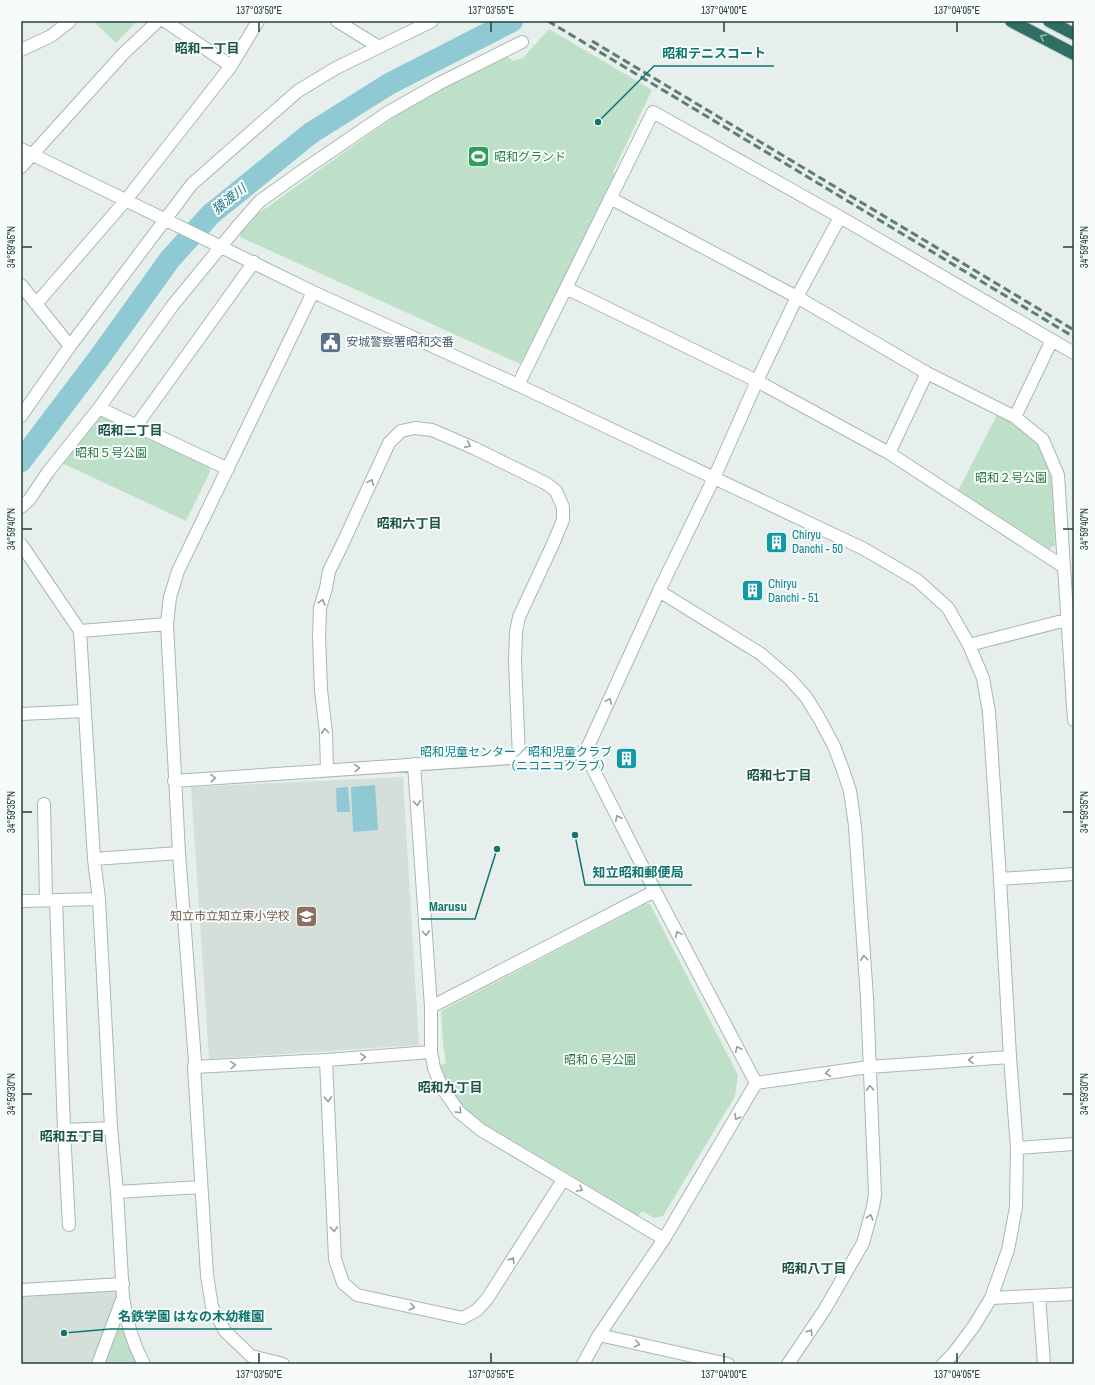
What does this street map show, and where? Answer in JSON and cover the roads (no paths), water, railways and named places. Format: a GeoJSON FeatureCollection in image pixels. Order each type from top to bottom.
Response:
{"type":"FeatureCollection","features":[{"type":"Feature","properties":{"kind":"highway"},"geometry":{"type":"LineString","coordinates":[[1011,21],[1074,54]]}},
{"type":"Feature","properties":{"kind":"highway"},"geometry":{"type":"LineString","coordinates":[[1049,21],[1074,34]]}},
{"type":"Feature","properties":{"kind":"street"},"geometry":{"type":"LineString","coordinates":[[21,50],[51,36],[70,21]]}},
{"type":"Feature","properties":{"kind":"street"},"geometry":{"type":"LineString","coordinates":[[21,167],[122,54],[158,21]]}},
{"type":"Feature","properties":{"kind":"street"},"geometry":{"type":"LineString","coordinates":[[165,21],[231,66]]}},
{"type":"Feature","properties":{"kind":"street"},"geometry":{"type":"LineString","coordinates":[[36,304],[126,200],[231,66],[258,21]]}},
{"type":"Feature","properties":{"kind":"street"},"geometry":{"type":"LineString","coordinates":[[337,21],[379,47]]}},
{"type":"Feature","properties":{"kind":"street"},"geometry":{"type":"LineString","coordinates":[[21,416],[70,346],[168,221],[192,184],[298,91],[336,68],[432,21]]}},
{"type":"Feature","properties":{"kind":"street"},"geometry":{"type":"LineString","coordinates":[[21,507],[29,500],[48,472],[99,408],[218,245],[260,201],[340,144],[387,113],[438,84],[522,42]]}},
{"type":"Feature","properties":{"kind":"street"},"geometry":{"type":"LineString","coordinates":[[518,385],[653,112],[840,217],[1074,353]]}},
{"type":"Feature","properties":{"kind":"street"},"geometry":{"type":"LineString","coordinates":[[21,149],[313,292],[518,385],[864,549],[917,580],[948,608],[968,645],[983,678],[989,712],[1017,1148],[1016,1207],[1008,1250],[991,1298],[974,1326],[953,1354],[943,1364]]}},
{"type":"Feature","properties":{"kind":"street"},"geometry":{"type":"LineString","coordinates":[[610,198],[797,297],[928,373],[1015,417],[1043,440],[1058,475],[1064,567],[1071,619],[1074,720]]}},
{"type":"Feature","properties":{"kind":"street"},"geometry":{"type":"LineString","coordinates":[[585,753],[659,590],[714,478],[757,381],[797,297],[840,217]]}},
{"type":"Feature","properties":{"kind":"street"},"geometry":{"type":"LineString","coordinates":[[136,426],[254,262]]}},
{"type":"Feature","properties":{"kind":"street"},"geometry":{"type":"LineString","coordinates":[[21,285],[70,346]]}},
{"type":"Feature","properties":{"kind":"street"},"geometry":{"type":"LineString","coordinates":[[566,288],[757,381],[889,453],[1064,567]]}},
{"type":"Feature","properties":{"kind":"street"},"geometry":{"type":"LineString","coordinates":[[283,1364],[251,1356],[225,1331],[212,1307],[207,1275],[194,1067],[195,1061],[174,781],[167,624],[170,597],[178,571],[313,292]]}},
{"type":"Feature","properties":{"kind":"street"},"geometry":{"type":"LineString","coordinates":[[1015,417],[1052,340]]}},
{"type":"Feature","properties":{"kind":"street"},"geometry":{"type":"LineString","coordinates":[[889,453],[928,373]]}},
{"type":"Feature","properties":{"kind":"street"},"geometry":{"type":"LineString","coordinates":[[99,408],[228,469]]}},
{"type":"Feature","properties":{"kind":"street"},"geometry":{"type":"LineString","coordinates":[[327,770],[326,733],[321,690],[319,637],[320,608],[329,571],[389,443],[401,431],[415,428],[432,430],[476,449],[547,484],[556,491],[563,507],[562,520],[553,544],[520,617],[516,632],[519,757]]}},
{"type":"Feature","properties":{"kind":"street"},"geometry":{"type":"LineString","coordinates":[[21,544],[80,631],[94,859],[99,899],[111,1128],[117,1192],[123,1297],[125,1311],[133,1338],[144,1364]]}},
{"type":"Feature","properties":{"kind":"street"},"geometry":{"type":"LineString","coordinates":[[659,590],[761,654],[790,679],[806,697],[834,746],[850,791],[855,826],[867,998],[875,1180],[873,1207],[862,1243],[854,1259],[824,1309],[788,1364]]}},
{"type":"Feature","properties":{"kind":"street"},"geometry":{"type":"LineString","coordinates":[[968,645],[1071,619]]}},
{"type":"Feature","properties":{"kind":"street"},"geometry":{"type":"LineString","coordinates":[[80,631],[167,624]]}},
{"type":"Feature","properties":{"kind":"street"},"geometry":{"type":"LineString","coordinates":[[21,714],[84,711]]}},
{"type":"Feature","properties":{"kind":"street"},"geometry":{"type":"LineString","coordinates":[[174,781],[585,753]]}},
{"type":"Feature","properties":{"kind":"street"},"geometry":{"type":"LineString","coordinates":[[585,753],[756,1084]]}},
{"type":"Feature","properties":{"kind":"street"},"geometry":{"type":"LineString","coordinates":[[414,764],[431,1007],[431,1052],[434,1068],[442,1088],[459,1112],[481,1130],[563,1180],[664,1238]]}},
{"type":"Feature","properties":{"kind":"street"},"geometry":{"type":"LineString","coordinates":[[44,804],[51,900],[69,1225]]}},
{"type":"Feature","properties":{"kind":"street"},"geometry":{"type":"LineString","coordinates":[[94,859],[179,853]]}},
{"type":"Feature","properties":{"kind":"street"},"geometry":{"type":"LineString","coordinates":[[1000,879],[1074,874]]}},
{"type":"Feature","properties":{"kind":"street"},"geometry":{"type":"LineString","coordinates":[[431,1007],[655,891]]}},
{"type":"Feature","properties":{"kind":"street"},"geometry":{"type":"LineString","coordinates":[[21,901],[99,899]]}},
{"type":"Feature","properties":{"kind":"street"},"geometry":{"type":"LineString","coordinates":[[194,1067],[326,1060],[431,1052]]}},
{"type":"Feature","properties":{"kind":"street"},"geometry":{"type":"LineString","coordinates":[[756,1084],[869,1067],[1010,1057]]}},
{"type":"Feature","properties":{"kind":"street"},"geometry":{"type":"LineString","coordinates":[[326,1060],[336,1259],[343,1284],[357,1295],[463,1318],[477,1310],[487,1299],[563,1180]]}},
{"type":"Feature","properties":{"kind":"street"},"geometry":{"type":"LineString","coordinates":[[583,1364],[599,1335],[664,1238],[756,1084]]}},
{"type":"Feature","properties":{"kind":"street"},"geometry":{"type":"LineString","coordinates":[[64,1130],[111,1128]]}},
{"type":"Feature","properties":{"kind":"street"},"geometry":{"type":"LineString","coordinates":[[1017,1148],[1074,1144]]}},
{"type":"Feature","properties":{"kind":"street"},"geometry":{"type":"LineString","coordinates":[[117,1192],[201,1188]]}},
{"type":"Feature","properties":{"kind":"street"},"geometry":{"type":"LineString","coordinates":[[21,1290],[122,1284]]}},
{"type":"Feature","properties":{"kind":"street"},"geometry":{"type":"LineString","coordinates":[[991,1298],[1074,1294]]}},
{"type":"Feature","properties":{"kind":"street"},"geometry":{"type":"LineString","coordinates":[[1038,1296],[1044,1364]]}},
{"type":"Feature","properties":{"kind":"street"},"geometry":{"type":"LineString","coordinates":[[98,1364],[123,1297]]}},
{"type":"Feature","properties":{"kind":"street"},"geometry":{"type":"LineString","coordinates":[[599,1335],[728,1364]]}},
{"type":"Feature","properties":{"kind":"water"},"geometry":{"type":"Polygon","coordinates":[[[375,785],[378,830],[353,832],[351,787],[375,785]]]}},
{"type":"Feature","properties":{"kind":"water"},"geometry":{"type":"Polygon","coordinates":[[[348,787],[350,812],[337,812],[336,788],[348,787]]]}},
{"type":"Feature","properties":{"kind":"waterway","name":"猿渡川"},"geometry":{"type":"LineString","coordinates":[[21,461],[99,358],[170,259],[211,214],[311,133],[389,84],[512,21]]}},
{"type":"Feature","properties":{"kind":"railway"},"geometry":{"type":"LineString","coordinates":[[548,21],[1074,337]]}},
{"type":"Feature","properties":{"kind":"railway"},"geometry":{"type":"LineString","coordinates":[[592,41],[1074,330]]}},
{"type":"Feature","properties":{"kind":"place","name":"昭和テニスコート"},"geometry":{"type":"Point","coordinates":[598,122]}},
{"type":"Feature","properties":{"kind":"place","name":"昭和グランド"},"geometry":{"type":"Point","coordinates":[478,157]}},
{"type":"Feature","properties":{"kind":"place","name":"安城警察署昭和交番"},"geometry":{"type":"Point","coordinates":[330,342]}},
{"type":"Feature","properties":{"kind":"place","name":"Chiryu Danchi - 50"},"geometry":{"type":"Point","coordinates":[777,542]}},
{"type":"Feature","properties":{"kind":"place","name":"Chiryu Danchi - 51"},"geometry":{"type":"Point","coordinates":[752,591]}},
{"type":"Feature","properties":{"kind":"place","name":"昭和児童センター／昭和児童クラブ （ニコニコクラブ）"},"geometry":{"type":"Point","coordinates":[627,759]}},
{"type":"Feature","properties":{"kind":"place","name":"知立昭和郵便局"},"geometry":{"type":"Point","coordinates":[575,835]}},
{"type":"Feature","properties":{"kind":"place","name":"Marusu"},"geometry":{"type":"Point","coordinates":[497,849]}},
{"type":"Feature","properties":{"kind":"place","name":"知立市立知立東小学校"},"geometry":{"type":"Point","coordinates":[306,916]}},
{"type":"Feature","properties":{"kind":"place","name":"名鉄学園 はなの木幼稚園"},"geometry":{"type":"Point","coordinates":[64,1333]}},
{"type":"Feature","properties":{"kind":"district","name":"昭和一丁目"},"geometry":{"type":"Point","coordinates":[207,48]}},
{"type":"Feature","properties":{"kind":"district","name":"昭和二丁目"},"geometry":{"type":"Point","coordinates":[130,430]}},
{"type":"Feature","properties":{"kind":"district","name":"昭和六丁目"},"geometry":{"type":"Point","coordinates":[409,523]}},
{"type":"Feature","properties":{"kind":"district","name":"昭和七丁目"},"geometry":{"type":"Point","coordinates":[779,775]}},
{"type":"Feature","properties":{"kind":"district","name":"昭和九丁目"},"geometry":{"type":"Point","coordinates":[450,1087]}},
{"type":"Feature","properties":{"kind":"district","name":"昭和五丁目"},"geometry":{"type":"Point","coordinates":[72,1136]}},
{"type":"Feature","properties":{"kind":"district","name":"昭和八丁目"},"geometry":{"type":"Point","coordinates":[814,1268]}},
{"type":"Feature","properties":{"kind":"park label","name":"昭和５号公園"},"geometry":{"type":"Point","coordinates":[111,453]}},
{"type":"Feature","properties":{"kind":"park label","name":"昭和２号公園"},"geometry":{"type":"Point","coordinates":[1011,478]}},
{"type":"Feature","properties":{"kind":"park label","name":"昭和６号公園"},"geometry":{"type":"Point","coordinates":[600,1060]}}]}
